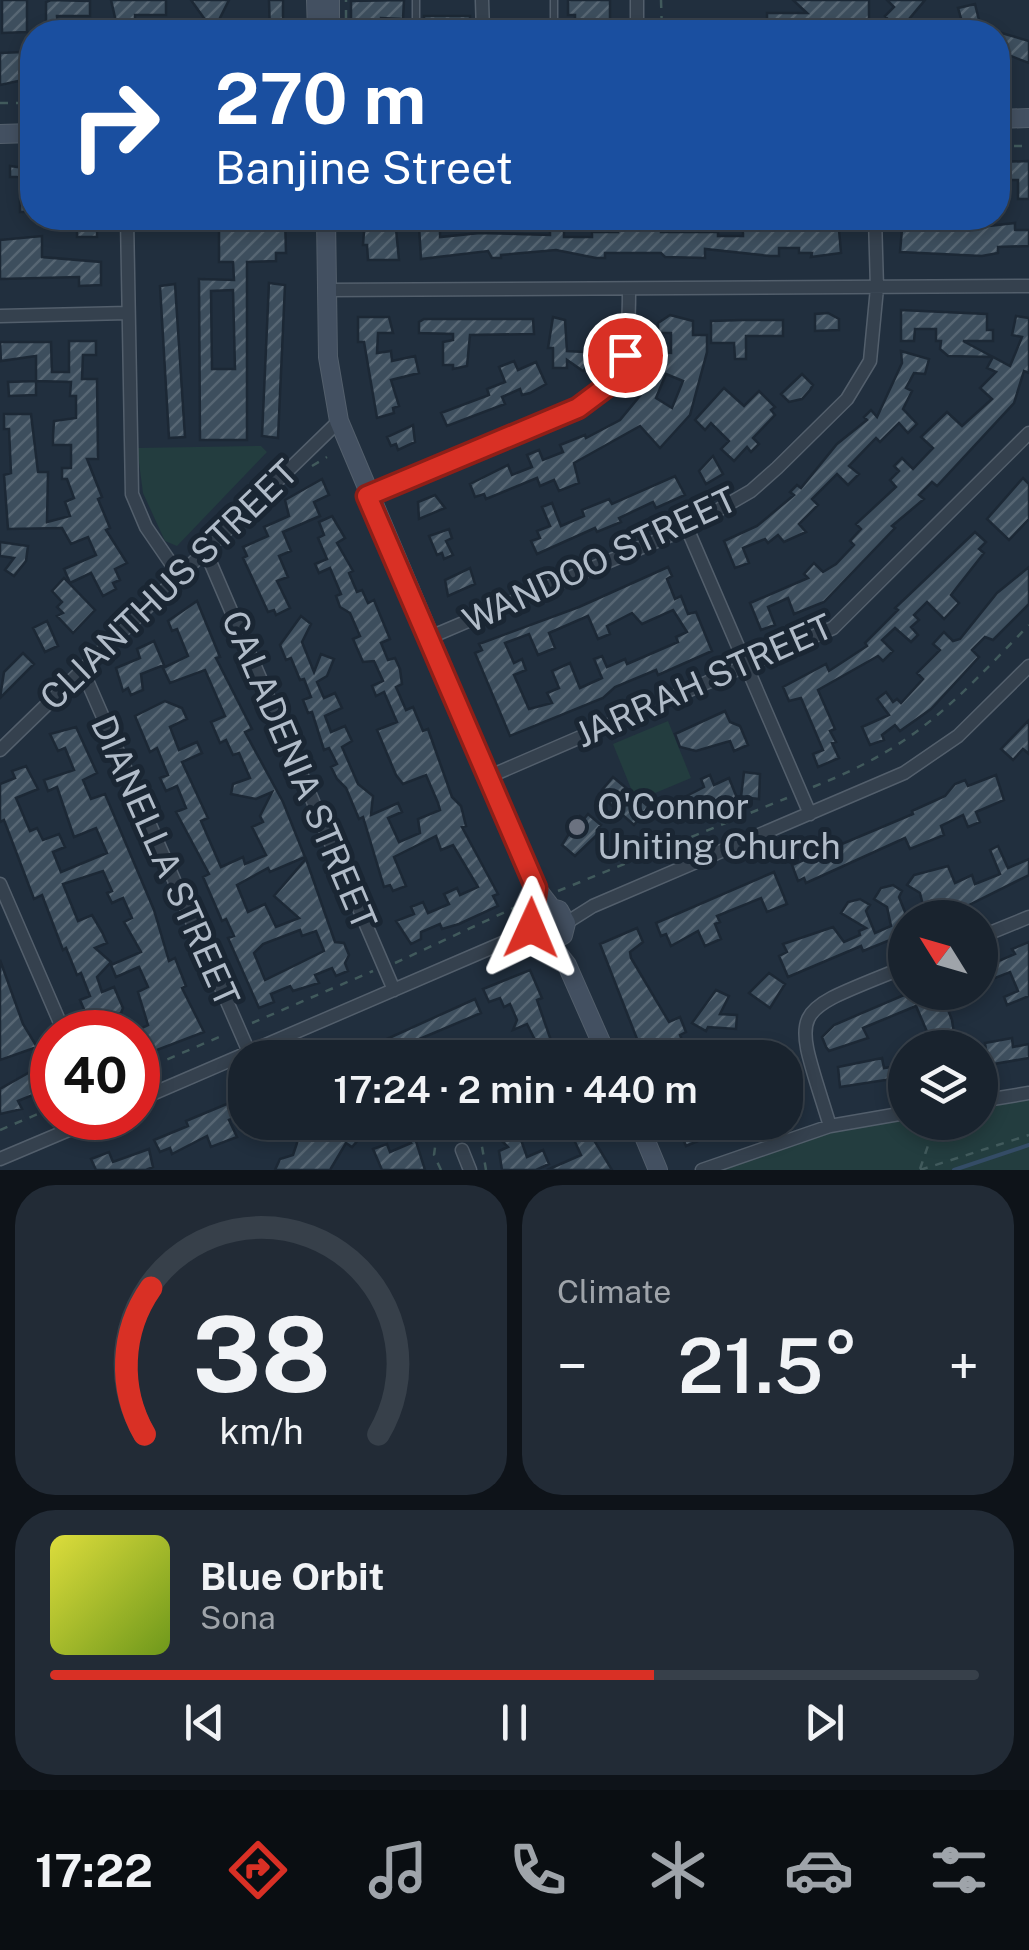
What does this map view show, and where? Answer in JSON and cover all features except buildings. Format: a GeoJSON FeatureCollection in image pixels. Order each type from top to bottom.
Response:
{"type":"FeatureCollection","features":[{"type":"Feature","properties":{"kind":"street"},"geometry":{"type":"LineString","coordinates":[[128,230],[132,494],[146,527],[179,574]]}},
{"type":"Feature","properties":{"kind":"street"},"geometry":{"type":"LineString","coordinates":[[326,230],[328,357],[339,421],[367,496],[536,888],[545,922],[600,1040]]}},
{"type":"Feature","properties":{"kind":"street","name":"WANDOO STREET"},"geometry":{"type":"LineString","coordinates":[[428,638],[687,528],[751,491],[847,398],[870,361],[877,288],[875,230]]}},
{"type":"Feature","properties":{"kind":"street"},"geometry":{"type":"LineString","coordinates":[[326,290],[629,292],[1029,286]]}},
{"type":"Feature","properties":{"kind":"street"},"geometry":{"type":"LineString","coordinates":[[367,496],[578,408],[599,395],[620,370],[625,355],[629,292]]}},
{"type":"Feature","properties":{"kind":"street"},"geometry":{"type":"LineString","coordinates":[[0,316],[128,314]]}},
{"type":"Feature","properties":{"kind":"street","name":"CLIANTHUS STREET"},"geometry":{"type":"LineString","coordinates":[[0,750],[339,421]]}},
{"type":"Feature","properties":{"kind":"street","name":"JARRAH STREET"},"geometry":{"type":"LineString","coordinates":[[488,777],[833,628],[1029,433]]}},
{"type":"Feature","properties":{"kind":"street"},"geometry":{"type":"LineString","coordinates":[[687,528],[810,814]]}},
{"type":"Feature","properties":{"kind":"street","name":"CALADENIA STREET"},"geometry":{"type":"LineString","coordinates":[[204,550],[394,990]]}},
{"type":"Feature","properties":{"kind":"street"},"geometry":{"type":"LineString","coordinates":[[277,1040],[545,922],[593,906],[904,774],[958,736],[1029,666]]}},
{"type":"Feature","properties":{"kind":"street","name":"DIANELLA STREET"},"geometry":{"type":"LineString","coordinates":[[82,669],[244,1040]]}},
{"type":"Feature","properties":{"kind":"street"},"geometry":{"type":"LineString","coordinates":[[0,884],[54,1010]]}},
{"type":"Feature","properties":{"kind":"street"},"geometry":{"type":"LineString","coordinates":[[998,930],[1029,917]]}},
{"type":"Feature","properties":{"kind":"street"},"geometry":{"type":"LineString","coordinates":[[830,1126],[803,1038],[806,1017],[820,1003],[888,974]]}},
{"type":"Feature","properties":{"kind":"street"},"geometry":{"type":"LineString","coordinates":[[160,1090],[228,1061]]}},
{"type":"Feature","properties":{"kind":"street"},"geometry":{"type":"LineString","coordinates":[[998,1098],[1029,1093]]}},
{"type":"Feature","properties":{"kind":"street"},"geometry":{"type":"LineString","coordinates":[[702,1170],[830,1126],[888,1116]]}},
{"type":"Feature","properties":{"kind":"street"},"geometry":{"type":"LineString","coordinates":[[0,1160],[46,1140]]}},
{"type":"Feature","properties":{"kind":"street"},"geometry":{"type":"LineString","coordinates":[[646,1140],[658,1170]]}},
{"type":"Feature","properties":{"kind":"street"},"geometry":{"type":"LineString","coordinates":[[462,1150],[470,1170]]}},
{"type":"Feature","properties":{"kind":"path"},"geometry":{"type":"LineString","coordinates":[[312,466],[326,458]]}},
{"type":"Feature","properties":{"kind":"path"},"geometry":{"type":"LineString","coordinates":[[563,889],[868,765],[912,738],[1029,626]]}},
{"type":"Feature","properties":{"kind":"path"},"geometry":{"type":"LineString","coordinates":[[400,960],[512,912],[545,922]]}},
{"type":"Feature","properties":{"kind":"path"},"geometry":{"type":"LineString","coordinates":[[252,1023],[368,974]]}},
{"type":"Feature","properties":{"kind":"path"},"geometry":{"type":"LineString","coordinates":[[160,1062],[220,1036]]}},
{"type":"Feature","properties":{"kind":"path"},"geometry":{"type":"LineString","coordinates":[[0,1130],[30,1117]]}},
{"type":"Feature","properties":{"kind":"path"},"geometry":{"type":"LineString","coordinates":[[919,1170],[1029,1134]]}},
{"type":"Feature","properties":{"kind":"path"},"geometry":{"type":"LineString","coordinates":[[919,1170],[930,1140]]}},
{"type":"Feature","properties":{"kind":"green space"},"geometry":{"type":"Polygon","coordinates":[[[261,446],[267,452],[177,546],[165,541],[143,493],[137,448],[261,446]]]}},
{"type":"Feature","properties":{"kind":"green space"},"geometry":{"type":"Polygon","coordinates":[[[668,721],[691,778],[636,801],[613,744],[668,721]]]}},
{"type":"Feature","properties":{"kind":"green space"},"geometry":{"type":"Polygon","coordinates":[[[1029,1096],[1029,1170],[715,1170],[794,1140],[803,1140],[804,1136],[888,1119],[888,1140],[998,1140],[998,1101],[1029,1096]]]}},
{"type":"Feature","properties":{"kind":"waterway"},"geometry":{"type":"LineString","coordinates":[[954,1170],[1029,1145]]}},
{"type":"Feature","properties":{"kind":"place","name":"O'Connor Uniting Church"},"geometry":{"type":"Point","coordinates":[577,827]}},
{"type":"Feature","properties":{"kind":"route"},"geometry":{"type":"LineString","coordinates":[[531,928],[536,888],[367,496],[578,408],[610,384],[625,355]]}}]}
